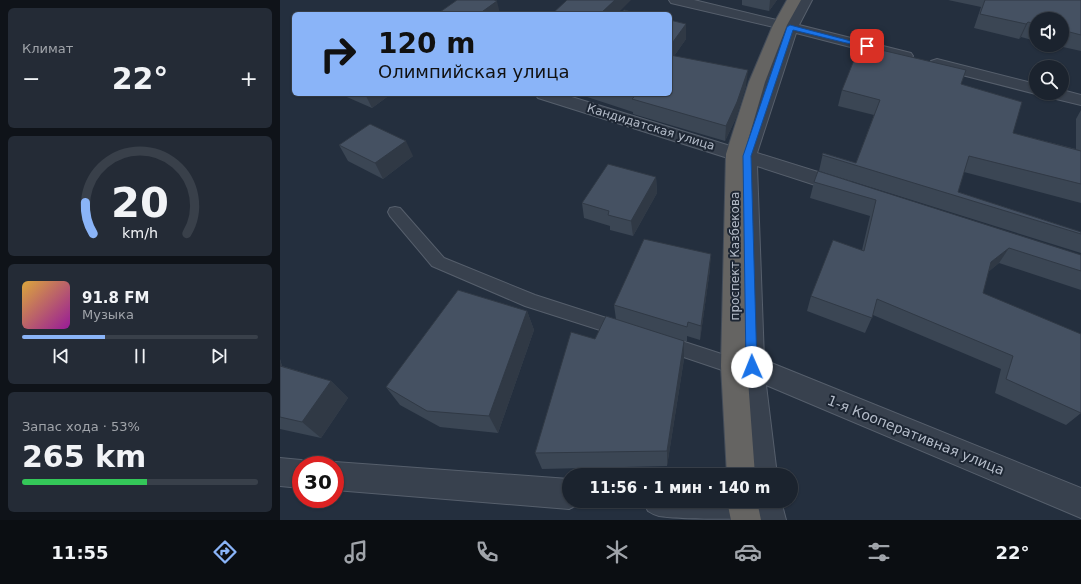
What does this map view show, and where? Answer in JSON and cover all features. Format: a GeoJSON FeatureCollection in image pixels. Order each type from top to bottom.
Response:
{"type":"FeatureCollection","features":[{"type":"Feature","properties":{"kind":"highway"},"geometry":{"type":"LineString","coordinates":[[785,26],[794,0]]}},
{"type":"Feature","properties":{"kind":"highway"},"geometry":{"type":"LineString","coordinates":[[741,468],[743,366]]}},
{"type":"Feature","properties":{"kind":"street"},"geometry":{"type":"LineString","coordinates":[[676,0],[1029,86]]}},
{"type":"Feature","properties":{"kind":"street"},"geometry":{"type":"LineString","coordinates":[[762,468],[756,420],[743,366],[741,155],[785,26],[805,0]]}},
{"type":"Feature","properties":{"kind":"street","name":"Кандидатская улица"},"geometry":{"type":"LineString","coordinates":[[550,96],[861,193]]}},
{"type":"Feature","properties":{"kind":"street"},"geometry":{"type":"LineString","coordinates":[[1069,97],[1081,100]]}},
{"type":"Feature","properties":{"kind":"street","name":"1-я Кооперативная улица"},"geometry":{"type":"LineString","coordinates":[[743,366],[1081,503]]}},
{"type":"Feature","properties":{"kind":"street"},"geometry":{"type":"LineString","coordinates":[[280,472],[292,473]]}},
{"type":"Feature","properties":{"kind":"street"},"geometry":{"type":"LineString","coordinates":[[344,477],[562,493]]}},
{"type":"Feature","properties":{"kind":"street"},"geometry":{"type":"LineString","coordinates":[[752,508],[770,520]]}},
{"type":"Feature","properties":{"kind":"lane","name":"1-я Кооперативная улица"},"geometry":{"type":"LineString","coordinates":[[395,212],[438,262],[531,301],[644,337],[743,366]]}},
{"type":"Feature","properties":{"kind":"building"},"geometry":{"type":"Polygon","coordinates":[[[457,0],[497,1],[482,12],[440,12],[457,0]]]}},
{"type":"Feature","properties":{"kind":"building"},"geometry":{"type":"Polygon","coordinates":[[[567,0],[615,0],[602,12],[554,12],[567,0]]]}},
{"type":"Feature","properties":{"kind":"building"},"geometry":{"type":"Polygon","coordinates":[[[985,0],[1081,0],[1081,35],[1069,32],[1069,12],[1029,12],[1029,22],[1026,24],[980,14],[985,0]]]}},
{"type":"Feature","properties":{"kind":"building"},"geometry":{"type":"Polygon","coordinates":[[[624,10],[632,12],[622,12],[624,10]]]}},
{"type":"Feature","properties":{"kind":"building"},"geometry":{"type":"Polygon","coordinates":[[[672,20],[686,24],[672,43],[672,20]]]}},
{"type":"Feature","properties":{"kind":"building"},"geometry":{"type":"Polygon","coordinates":[[[860,45],[966,70],[961,84],[1022,102],[1013,133],[1081,151],[1081,184],[969,156],[958,192],[1081,232],[1081,234],[822,155],[823,153],[856,163],[880,100],[842,90],[860,45]]]}},
{"type":"Feature","properties":{"kind":"building"},"geometry":{"type":"Polygon","coordinates":[[[672,55],[748,70],[737,102],[726,126],[632,99],[634,97],[631,96],[672,96],[672,55]]]}},
{"type":"Feature","properties":{"kind":"building"},"geometry":{"type":"Polygon","coordinates":[[[370,124],[406,141],[375,163],[339,145],[370,124]]]}},
{"type":"Feature","properties":{"kind":"building"},"geometry":{"type":"Polygon","coordinates":[[[608,164],[656,177],[631,221],[608,215],[609,211],[582,203],[608,164]]]}},
{"type":"Feature","properties":{"kind":"building"},"geometry":{"type":"Polygon","coordinates":[[[818,171],[1081,255],[1081,271],[1009,248],[991,262],[983,293],[1081,334],[1081,413],[1006,379],[1013,356],[877,299],[872,318],[811,296],[833,240],[864,251],[876,200],[814,182],[818,171]]]}},
{"type":"Feature","properties":{"kind":"building"},"geometry":{"type":"Polygon","coordinates":[[[644,239],[711,254],[701,326],[688,322],[687,327],[614,305],[644,239]]]}},
{"type":"Feature","properties":{"kind":"building"},"geometry":{"type":"Polygon","coordinates":[[[458,290],[527,311],[489,416],[427,411],[386,387],[458,290]]]}},
{"type":"Feature","properties":{"kind":"building"},"geometry":{"type":"Polygon","coordinates":[[[606,316],[684,341],[667,451],[535,453],[571,332],[595,339],[606,316]]]}},
{"type":"Feature","properties":{"kind":"building"},"geometry":{"type":"Polygon","coordinates":[[[280,366],[331,381],[302,422],[280,417],[280,366]]]}},
{"type":"Feature","properties":{"kind":"route"},"geometry":{"type":"LineString","coordinates":[[752,367],[747,156],[790,27],[867,46]]}}]}
